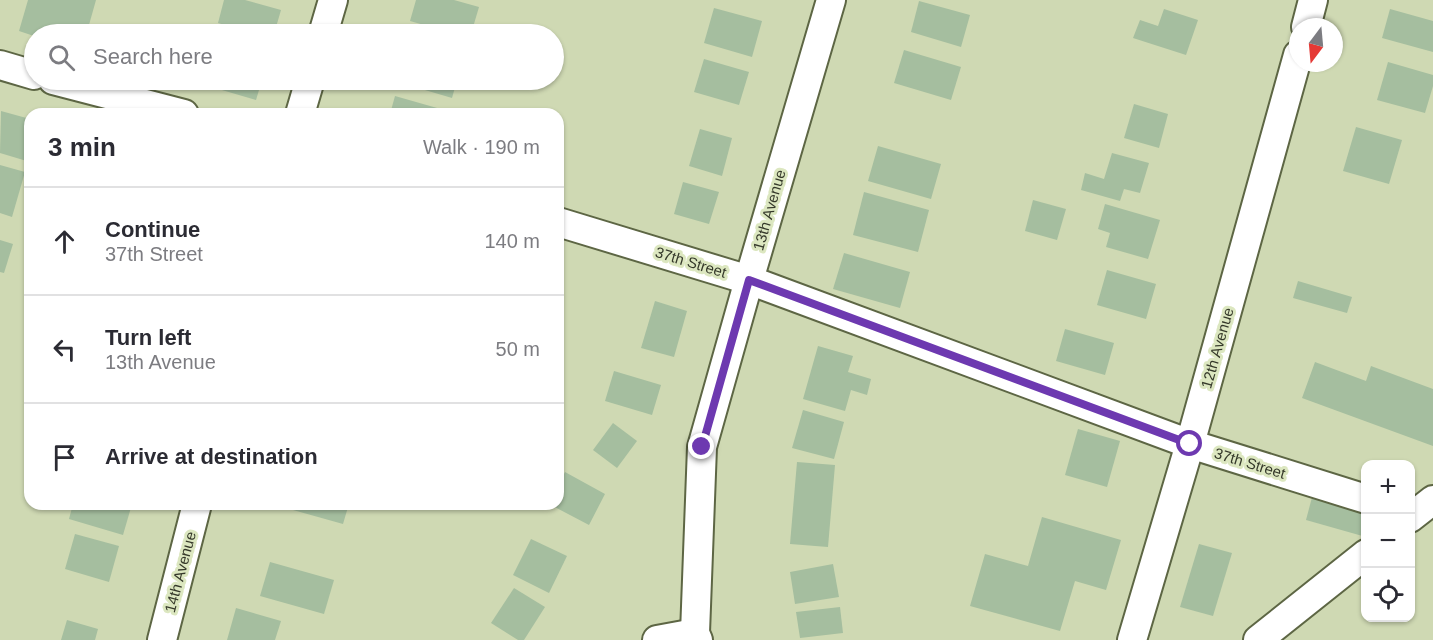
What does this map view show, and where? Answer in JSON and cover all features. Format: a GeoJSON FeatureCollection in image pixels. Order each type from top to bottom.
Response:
{"type":"FeatureCollection","features":[{"type":"Feature","properties":{"kind":"street"},"geometry":{"type":"LineString","coordinates":[[326,24],[333,0]]}},
{"type":"Feature","properties":{"kind":"street","name":"13th Avenue"},"geometry":{"type":"LineString","coordinates":[[657,640],[697,636],[702,447],[831,0]]}},
{"type":"Feature","properties":{"kind":"street"},"geometry":{"type":"LineString","coordinates":[[1308,18],[1313,0]]}},
{"type":"Feature","properties":{"kind":"street"},"geometry":{"type":"LineString","coordinates":[[0,65],[24,72]]}},
{"type":"Feature","properties":{"kind":"street","name":"12th Avenue"},"geometry":{"type":"LineString","coordinates":[[1132,640],[1190,444],[1293,72]]}},
{"type":"Feature","properties":{"kind":"street"},"geometry":{"type":"LineString","coordinates":[[92,90],[161,108]]}},
{"type":"Feature","properties":{"kind":"street"},"geometry":{"type":"LineString","coordinates":[[302,108],[307,90]]}},
{"type":"Feature","properties":{"kind":"street","name":"37th Street"},"geometry":{"type":"LineString","coordinates":[[564,224],[749,280],[1190,444],[1361,498]]}},
{"type":"Feature","properties":{"kind":"street","name":"14th Avenue"},"geometry":{"type":"LineString","coordinates":[[162,640],[195,510]]}},
{"type":"Feature","properties":{"kind":"street"},"geometry":{"type":"LineString","coordinates":[[1258,640],[1361,557]]}},
{"type":"Feature","properties":{"kind":"building"},"geometry":{"type":"Polygon","coordinates":[[[28,0],[96,0],[89,24],[24,24],[24,33],[19,31],[28,0]]]}},
{"type":"Feature","properties":{"kind":"building"},"geometry":{"type":"Polygon","coordinates":[[[224,0],[245,0],[281,10],[277,24],[218,23],[224,0]]]}},
{"type":"Feature","properties":{"kind":"building"},"geometry":{"type":"Polygon","coordinates":[[[416,0],[454,0],[479,7],[474,24],[421,24],[410,21],[416,0]]]}},
{"type":"Feature","properties":{"kind":"building"},"geometry":{"type":"Polygon","coordinates":[[[919,1],[970,15],[961,47],[911,32],[919,1]]]}},
{"type":"Feature","properties":{"kind":"building"},"geometry":{"type":"Polygon","coordinates":[[[714,8],[762,21],[752,57],[704,43],[714,8]]]}},
{"type":"Feature","properties":{"kind":"building"},"geometry":{"type":"Polygon","coordinates":[[[1164,9],[1198,20],[1186,55],[1133,38],[1140,20],[1158,26],[1164,9]]]}},
{"type":"Feature","properties":{"kind":"building"},"geometry":{"type":"Polygon","coordinates":[[[1390,9],[1433,21],[1433,52],[1382,38],[1390,9]]]}},
{"type":"Feature","properties":{"kind":"building"},"geometry":{"type":"Polygon","coordinates":[[[904,50],[961,67],[951,100],[894,83],[904,50]]]}},
{"type":"Feature","properties":{"kind":"building"},"geometry":{"type":"Polygon","coordinates":[[[704,59],[749,72],[739,105],[694,92],[704,59]]]}},
{"type":"Feature","properties":{"kind":"building"},"geometry":{"type":"Polygon","coordinates":[[[1388,62],[1433,75],[1433,86],[1425,113],[1377,100],[1388,62]]]}},
{"type":"Feature","properties":{"kind":"building"},"geometry":{"type":"Polygon","coordinates":[[[222,90],[259,90],[256,100],[222,90]]]}},
{"type":"Feature","properties":{"kind":"building"},"geometry":{"type":"Polygon","coordinates":[[[425,90],[454,90],[452,98],[425,90]]]}},
{"type":"Feature","properties":{"kind":"building"},"geometry":{"type":"Polygon","coordinates":[[[395,96],[437,108],[392,108],[395,96]]]}},
{"type":"Feature","properties":{"kind":"building"},"geometry":{"type":"Polygon","coordinates":[[[1134,104],[1168,114],[1159,148],[1124,138],[1134,104]]]}},
{"type":"Feature","properties":{"kind":"building"},"geometry":{"type":"Polygon","coordinates":[[[1,111],[24,117],[24,160],[0,153],[1,111]]]}},
{"type":"Feature","properties":{"kind":"building"},"geometry":{"type":"Polygon","coordinates":[[[1356,127],[1402,140],[1389,184],[1343,171],[1356,127]]]}},
{"type":"Feature","properties":{"kind":"building"},"geometry":{"type":"Polygon","coordinates":[[[700,129],[732,138],[722,176],[689,166],[700,129]]]}},
{"type":"Feature","properties":{"kind":"building"},"geometry":{"type":"Polygon","coordinates":[[[878,146],[941,164],[931,199],[868,181],[878,146]]]}},
{"type":"Feature","properties":{"kind":"building"},"geometry":{"type":"Polygon","coordinates":[[[1112,153],[1149,163],[1140,193],[1124,189],[1120,201],[1081,190],[1085,173],[1104,179],[1112,153]]]}},
{"type":"Feature","properties":{"kind":"building"},"geometry":{"type":"Polygon","coordinates":[[[0,165],[24,172],[24,175],[12,217],[0,213],[0,165]]]}},
{"type":"Feature","properties":{"kind":"building"},"geometry":{"type":"Polygon","coordinates":[[[683,182],[719,192],[709,224],[674,214],[683,182]]]}},
{"type":"Feature","properties":{"kind":"building"},"geometry":{"type":"Polygon","coordinates":[[[864,192],[929,210],[918,252],[853,235],[864,192]]]}},
{"type":"Feature","properties":{"kind":"building"},"geometry":{"type":"Polygon","coordinates":[[[1033,200],[1066,209],[1057,240],[1025,231],[1033,200]]]}},
{"type":"Feature","properties":{"kind":"building"},"geometry":{"type":"Polygon","coordinates":[[[1105,204],[1160,220],[1148,259],[1106,247],[1110,233],[1098,229],[1105,204]]]}},
{"type":"Feature","properties":{"kind":"building"},"geometry":{"type":"Polygon","coordinates":[[[0,240],[13,244],[4,273],[0,272],[0,240]]]}},
{"type":"Feature","properties":{"kind":"building"},"geometry":{"type":"Polygon","coordinates":[[[844,253],[910,272],[900,308],[833,289],[844,253]]]}},
{"type":"Feature","properties":{"kind":"building"},"geometry":{"type":"Polygon","coordinates":[[[1107,270],[1156,284],[1146,319],[1097,305],[1107,270]]]}},
{"type":"Feature","properties":{"kind":"building"},"geometry":{"type":"Polygon","coordinates":[[[1298,281],[1352,297],[1347,313],[1293,298],[1298,281]]]}},
{"type":"Feature","properties":{"kind":"building"},"geometry":{"type":"Polygon","coordinates":[[[655,301],[687,311],[674,357],[641,348],[655,301]]]}},
{"type":"Feature","properties":{"kind":"building"},"geometry":{"type":"Polygon","coordinates":[[[1065,329],[1114,343],[1105,375],[1056,361],[1065,329]]]}},
{"type":"Feature","properties":{"kind":"building"},"geometry":{"type":"Polygon","coordinates":[[[818,346],[853,356],[848,372],[871,379],[867,395],[851,390],[845,411],[803,399],[818,346]]]}},
{"type":"Feature","properties":{"kind":"building"},"geometry":{"type":"Polygon","coordinates":[[[1315,362],[1366,381],[1371,366],[1433,389],[1433,446],[1302,398],[1315,362]]]}},
{"type":"Feature","properties":{"kind":"building"},"geometry":{"type":"Polygon","coordinates":[[[614,371],[661,385],[652,415],[605,401],[614,371]]]}},
{"type":"Feature","properties":{"kind":"building"},"geometry":{"type":"Polygon","coordinates":[[[803,410],[844,422],[834,459],[792,448],[803,410]]]}},
{"type":"Feature","properties":{"kind":"building"},"geometry":{"type":"Polygon","coordinates":[[[613,423],[637,441],[617,468],[593,450],[613,423]]]}},
{"type":"Feature","properties":{"kind":"building"},"geometry":{"type":"Polygon","coordinates":[[[1078,429],[1120,441],[1107,487],[1065,475],[1078,429]]]}},
{"type":"Feature","properties":{"kind":"building"},"geometry":{"type":"Polygon","coordinates":[[[797,462],[835,465],[828,547],[790,544],[797,462]]]}},
{"type":"Feature","properties":{"kind":"building"},"geometry":{"type":"Polygon","coordinates":[[[565,472],[605,494],[589,525],[560,510],[564,510],[565,472]]]}},
{"type":"Feature","properties":{"kind":"building"},"geometry":{"type":"Polygon","coordinates":[[[1315,486],[1361,499],[1361,536],[1306,520],[1315,486]]]}},
{"type":"Feature","properties":{"kind":"building"},"geometry":{"type":"Polygon","coordinates":[[[71,510],[130,510],[123,535],[69,519],[71,510]]]}},
{"type":"Feature","properties":{"kind":"building"},"geometry":{"type":"Polygon","coordinates":[[[293,510],[347,510],[343,524],[293,510]]]}},
{"type":"Feature","properties":{"kind":"building"},"geometry":{"type":"Polygon","coordinates":[[[1042,517],[1121,540],[1106,590],[1075,581],[1060,631],[970,606],[985,554],[1028,566],[1042,517]]]}},
{"type":"Feature","properties":{"kind":"building"},"geometry":{"type":"Polygon","coordinates":[[[75,534],[119,546],[109,582],[65,569],[75,534]]]}},
{"type":"Feature","properties":{"kind":"building"},"geometry":{"type":"Polygon","coordinates":[[[531,539],[567,556],[549,593],[513,575],[531,539]]]}},
{"type":"Feature","properties":{"kind":"building"},"geometry":{"type":"Polygon","coordinates":[[[1199,544],[1232,553],[1213,616],[1180,607],[1199,544]]]}},
{"type":"Feature","properties":{"kind":"building"},"geometry":{"type":"Polygon","coordinates":[[[270,562],[334,580],[324,614],[260,596],[270,562]]]}},
{"type":"Feature","properties":{"kind":"building"},"geometry":{"type":"Polygon","coordinates":[[[833,564],[839,597],[795,604],[790,572],[833,564]]]}},
{"type":"Feature","properties":{"kind":"building"},"geometry":{"type":"Polygon","coordinates":[[[514,588],[545,607],[524,640],[518,640],[491,623],[514,588]]]}},
{"type":"Feature","properties":{"kind":"building"},"geometry":{"type":"Polygon","coordinates":[[[840,607],[843,633],[800,638],[796,612],[840,607]]]}},
{"type":"Feature","properties":{"kind":"building"},"geometry":{"type":"Polygon","coordinates":[[[236,608],[281,621],[275,640],[227,640],[236,608]]]}},
{"type":"Feature","properties":{"kind":"building"},"geometry":{"type":"Polygon","coordinates":[[[67,620],[98,629],[95,640],[61,640],[67,620]]]}},
{"type":"Feature","properties":{"kind":"route"},"geometry":{"type":"LineString","coordinates":[[702,447],[749,280],[1190,444]]}}]}
